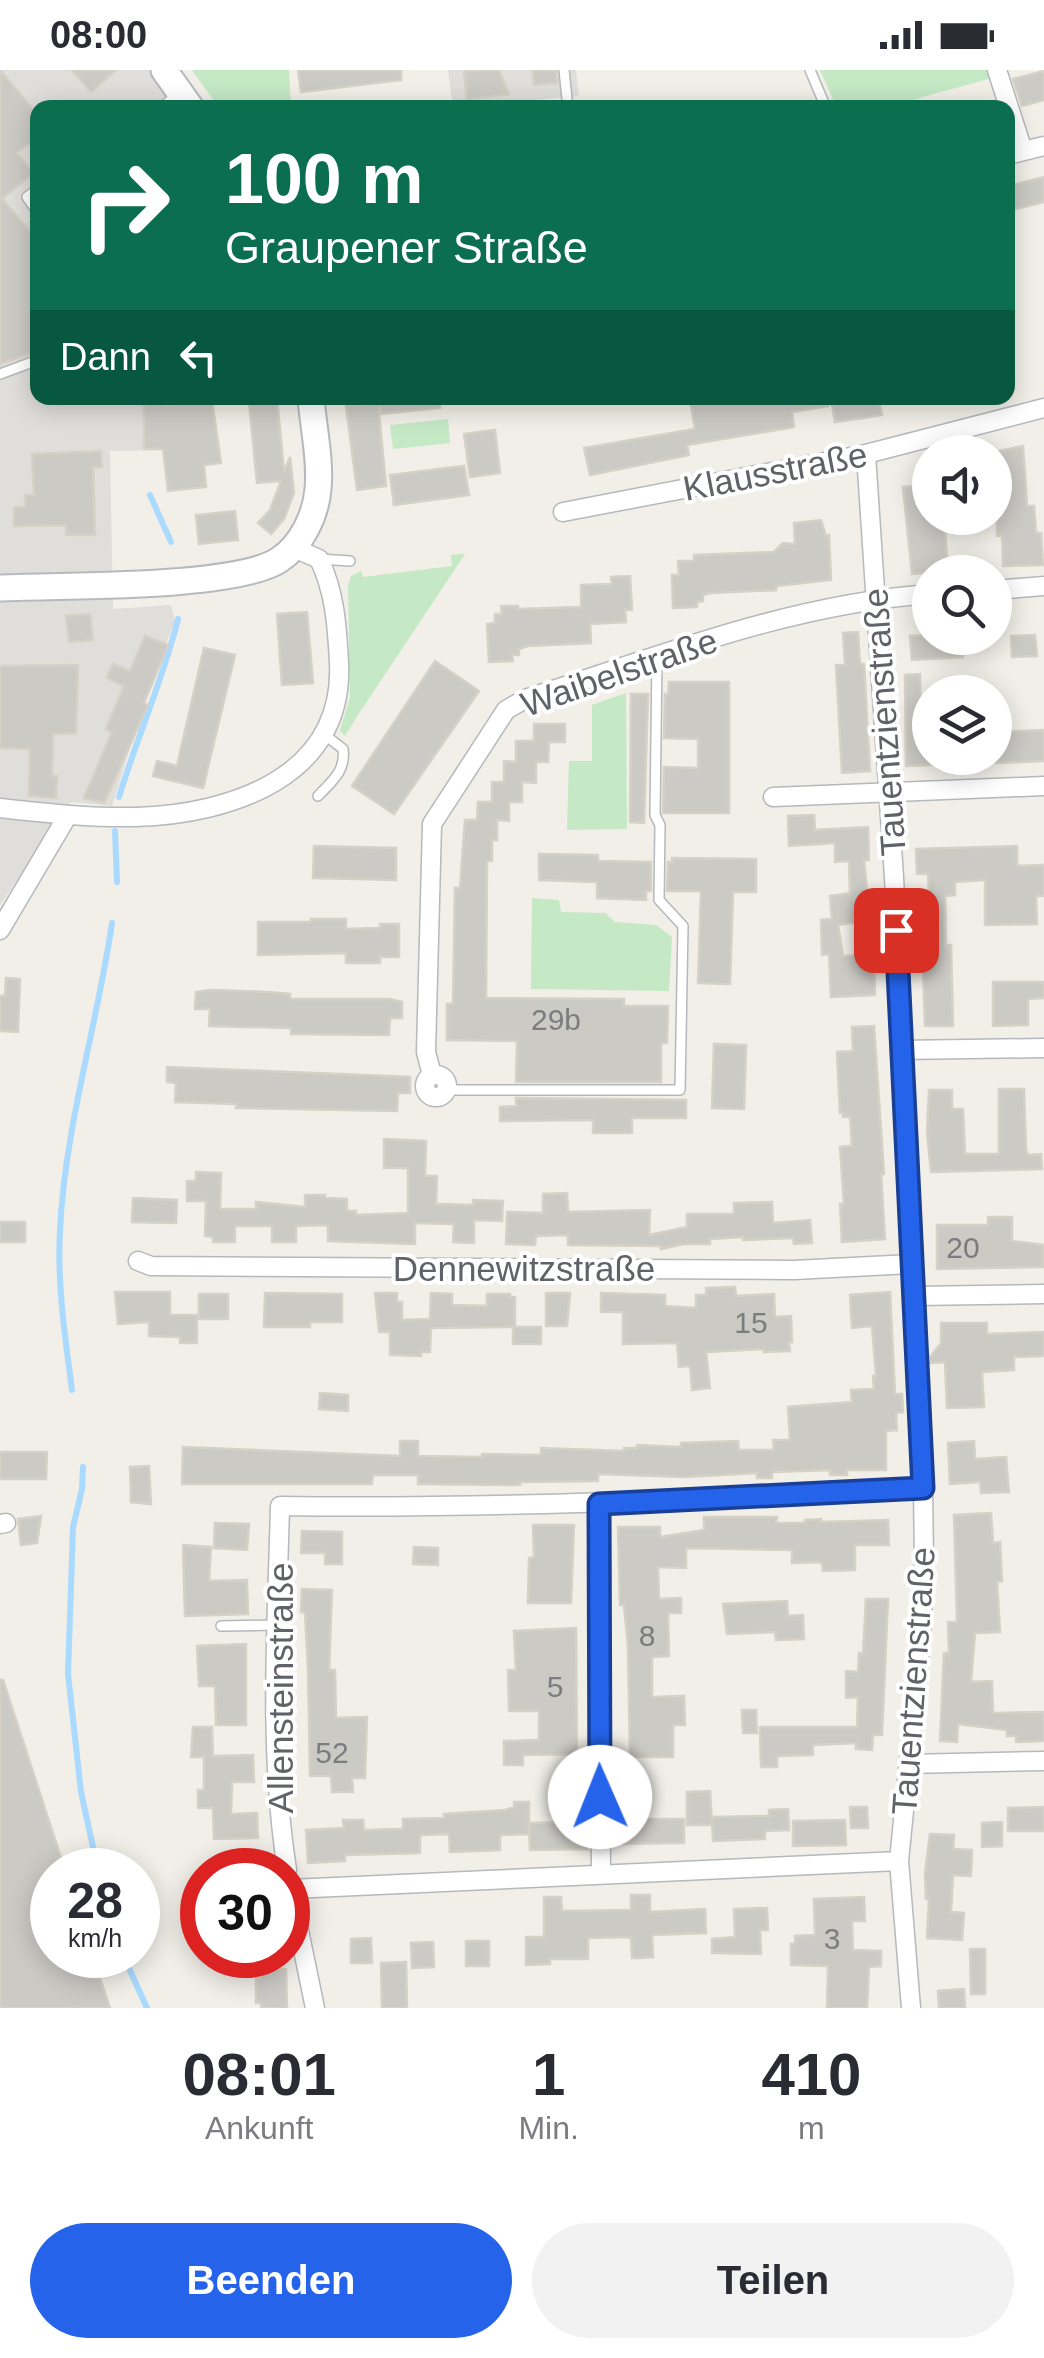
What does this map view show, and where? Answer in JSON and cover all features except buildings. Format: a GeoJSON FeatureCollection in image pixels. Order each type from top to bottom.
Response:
{"type":"FeatureCollection","features":[{"type":"Feature","properties":{"kind":"street"},"geometry":{"type":"LineString","coordinates":[[164,70],[176,100]]}},
{"type":"Feature","properties":{"kind":"street"},"geometry":{"type":"LineString","coordinates":[[997,70],[1004,100]]}},
{"type":"Feature","properties":{"kind":"street"},"geometry":{"type":"LineString","coordinates":[[1015,153],[1044,146]]}},
{"type":"Feature","properties":{"kind":"street"},"geometry":{"type":"LineString","coordinates":[[0,588],[221,576],[247,573],[276,562],[294,548],[313,509],[318,488],[312,405]]}},
{"type":"Feature","properties":{"kind":"street","name":"Klausstraße"},"geometry":{"type":"LineString","coordinates":[[562,512],[638,507],[1044,408]]}},
{"type":"Feature","properties":{"kind":"street","name":"Tauentzienstraße"},"geometry":{"type":"LineString","coordinates":[[866,454],[889,791],[923,1488],[921,1639],[899,1861],[911,2008]]}},
{"type":"Feature","properties":{"kind":"street"},"geometry":{"type":"LineString","coordinates":[[0,808],[137,817],[242,798],[293,772],[326,735],[340,676],[330,580],[319,559],[294,548]]}},
{"type":"Feature","properties":{"kind":"street"},"geometry":{"type":"LineString","coordinates":[[1012,589],[1044,586]]}},
{"type":"Feature","properties":{"kind":"street","name":"Waibelstraße"},"geometry":{"type":"LineString","coordinates":[[446,1090],[445,1080],[432,1075],[426,1052],[432,824],[506,710],[524,699],[754,626],[875,598],[912,595]]}},
{"type":"Feature","properties":{"kind":"street"},"geometry":{"type":"LineString","coordinates":[[774,797],[1044,786]]}},
{"type":"Feature","properties":{"kind":"street"},"geometry":{"type":"LineString","coordinates":[[0,930],[68,815]]}},
{"type":"Feature","properties":{"kind":"street"},"geometry":{"type":"LineString","coordinates":[[900,1050],[1044,1048]]}},
{"type":"Feature","properties":{"kind":"street","name":"Dennewitzstraße"},"geometry":{"type":"LineString","coordinates":[[138,1261],[151,1266],[794,1270],[911,1264]]}},
{"type":"Feature","properties":{"kind":"street"},"geometry":{"type":"LineString","coordinates":[[914,1296],[1044,1294]]}},
{"type":"Feature","properties":{"kind":"street"},"geometry":{"type":"LineString","coordinates":[[601,1872],[599,1504],[923,1488]]}},
{"type":"Feature","properties":{"kind":"street","name":"Allensteinstraße"},"geometry":{"type":"LineString","coordinates":[[284,1848],[274,1735],[280,1506],[452,1508],[599,1504]]}},
{"type":"Feature","properties":{"kind":"street"},"geometry":{"type":"LineString","coordinates":[[909,1764],[1044,1761]]}},
{"type":"Feature","properties":{"kind":"street"},"geometry":{"type":"LineString","coordinates":[[310,1877],[434,1884],[601,1872],[899,1861]]}},
{"type":"Feature","properties":{"kind":"street","name":"Allensteinstraße"},"geometry":{"type":"LineString","coordinates":[[310,1977],[316,2008]]}},
{"type":"Feature","properties":{"kind":"lane"},"geometry":{"type":"LineString","coordinates":[[564,70],[567,100]]}},
{"type":"Feature","properties":{"kind":"lane"},"geometry":{"type":"LineString","coordinates":[[810,70],[823,100]]}},
{"type":"Feature","properties":{"kind":"lane"},"geometry":{"type":"LineString","coordinates":[[0,374],[30,363]]}},
{"type":"Feature","properties":{"kind":"lane"},"geometry":{"type":"LineString","coordinates":[[319,559],[350,562]]}},
{"type":"Feature","properties":{"kind":"lane","name":"Waibelstraße"},"geometry":{"type":"LineString","coordinates":[[446,1090],[680,1090],[684,926],[659,900],[660,825],[655,816],[657,657]]}},
{"type":"Feature","properties":{"kind":"lane"},"geometry":{"type":"LineString","coordinates":[[318,796],[340,773],[345,761],[343,749],[326,735]]}},
{"type":"Feature","properties":{"kind":"lane"},"geometry":{"type":"LineString","coordinates":[[221,1626],[277,1624]]}},
{"type":"Feature","properties":{"kind":"shaded area"},"geometry":{"type":"Polygon","coordinates":[[[0,70],[149,70],[170,100],[30,100],[30,405],[164,405],[164,450],[110,451],[113,609],[171,605],[175,620],[112,806],[71,802],[0,905],[0,70]]]}},
{"type":"Feature","properties":{"kind":"shaded area"},"geometry":{"type":"Polygon","coordinates":[[[448,70],[576,70],[579,96],[452,100],[448,70]]]}},
{"type":"Feature","properties":{"kind":"green space"},"geometry":{"type":"Polygon","coordinates":[[[192,70],[289,70],[291,100],[213,100],[192,70]]]}},
{"type":"Feature","properties":{"kind":"green space"},"geometry":{"type":"Polygon","coordinates":[[[820,70],[997,70],[999,76],[912,100],[833,100],[820,70]]]}},
{"type":"Feature","properties":{"kind":"green space"},"geometry":{"type":"Polygon","coordinates":[[[448,419],[450,443],[393,449],[390,425],[448,419]]]}},
{"type":"Feature","properties":{"kind":"green space"},"geometry":{"type":"Polygon","coordinates":[[[465,554],[345,736],[340,730],[350,697],[351,576],[361,571],[363,577],[452,566],[451,555],[465,554]]]}},
{"type":"Feature","properties":{"kind":"green space"},"geometry":{"type":"Polygon","coordinates":[[[626,693],[627,829],[567,830],[569,761],[592,761],[592,705],[626,693]]]}},
{"type":"Feature","properties":{"kind":"green space"},"geometry":{"type":"Polygon","coordinates":[[[532,898],[559,900],[561,912],[605,913],[615,922],[656,925],[672,937],[669,991],[531,989],[532,898]]]}},
{"type":"Feature","properties":{"kind":"waterway"},"geometry":{"type":"LineString","coordinates":[[150,495],[171,542]]}},
{"type":"Feature","properties":{"kind":"waterway"},"geometry":{"type":"LineString","coordinates":[[119,797],[178,619]]}},
{"type":"Feature","properties":{"kind":"waterway"},"geometry":{"type":"LineString","coordinates":[[115,831],[117,882]]}},
{"type":"Feature","properties":{"kind":"waterway"},"geometry":{"type":"LineString","coordinates":[[72,1390],[60,1270],[63,1191],[112,923]]}},
{"type":"Feature","properties":{"kind":"waterway"},"geometry":{"type":"LineString","coordinates":[[83,1467],[73,1527],[68,1674],[81,1792],[93,1848]]}},
{"type":"Feature","properties":{"kind":"waterway"},"geometry":{"type":"LineString","coordinates":[[133,1978],[147,2008]]}},
{"type":"Feature","properties":{"kind":"route"},"geometry":{"type":"LineString","coordinates":[[600,1797],[599,1504],[923,1488],[896,930]]}}]}
